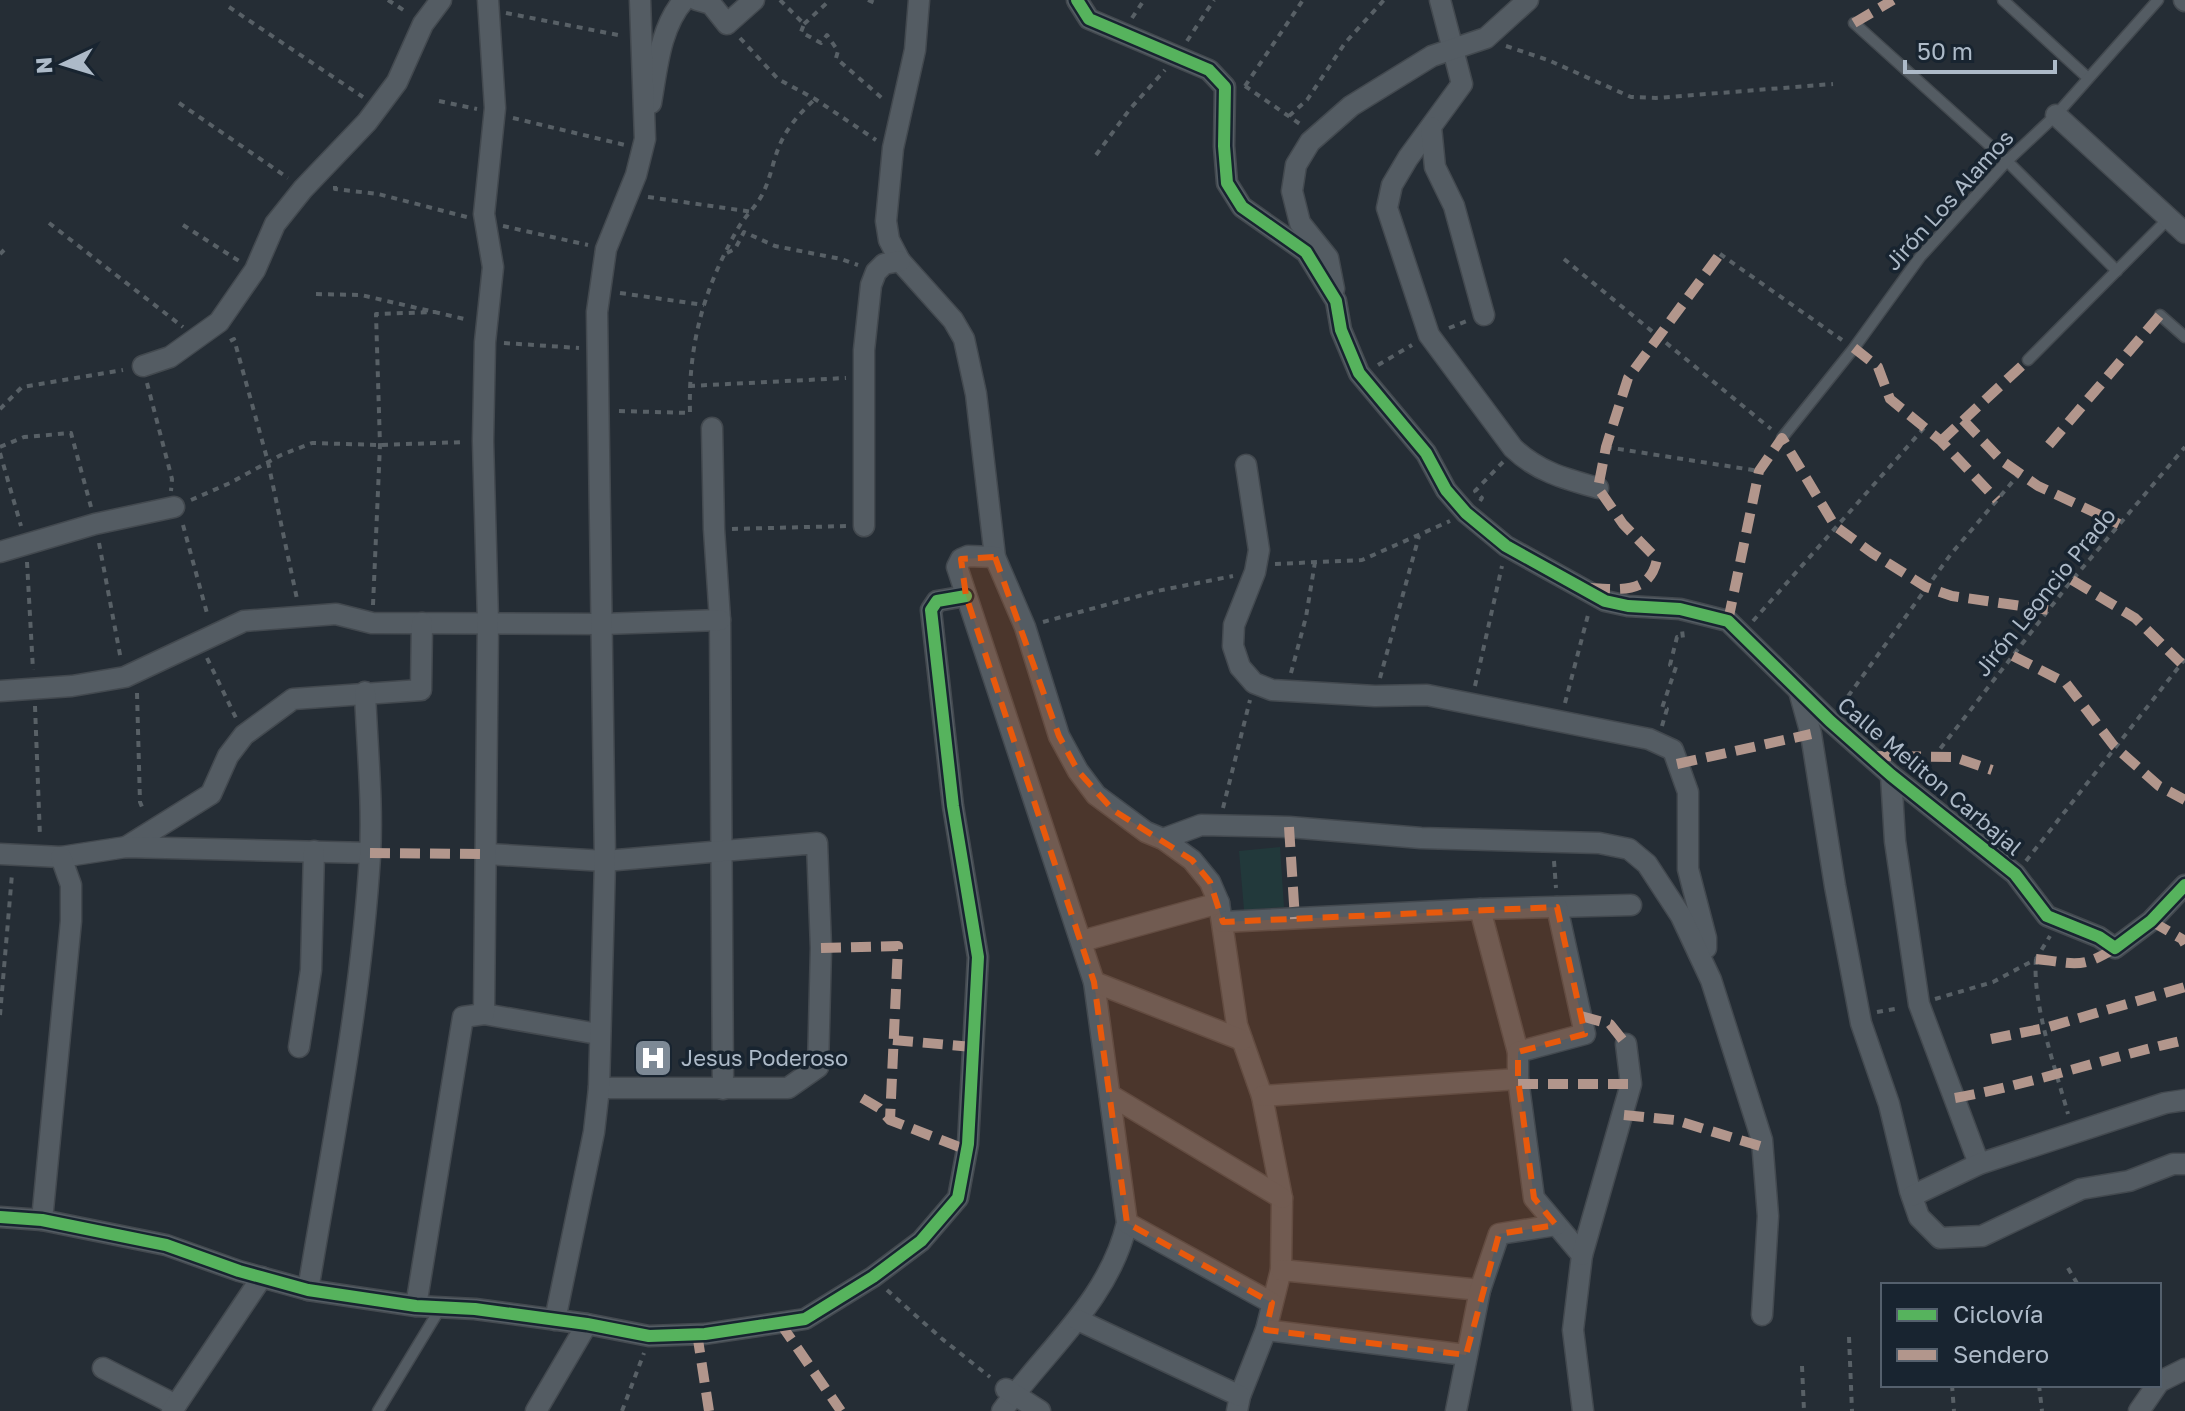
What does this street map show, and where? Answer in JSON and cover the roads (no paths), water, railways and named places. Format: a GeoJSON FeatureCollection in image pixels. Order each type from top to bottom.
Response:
{"type":"FeatureCollection","features":[{"type":"Feature","properties":{"kind":"street"},"geometry":{"type":"LineString","coordinates":[[143,366],[170,357],[219,322],[255,270],[275,224],[378,108],[397,82],[423,24],[441,0]]}},
{"type":"Feature","properties":{"kind":"street"},"geometry":{"type":"LineString","coordinates":[[640,0],[644,144]]}},
{"type":"Feature","properties":{"kind":"street"},"geometry":{"type":"LineString","coordinates":[[555,1320],[594,1132],[599,1088],[598,1034],[605,861],[597,312],[606,249],[644,144],[661,46],[684,0]]}},
{"type":"Feature","properties":{"kind":"street"},"geometry":{"type":"LineString","coordinates":[[697,0],[711,4],[727,24],[754,0]]}},
{"type":"Feature","properties":{"kind":"street"},"geometry":{"type":"LineString","coordinates":[[919,0],[915,50],[893,148],[886,221],[889,240],[900,261],[953,320],[964,339],[976,394],[995,557],[1025,627],[1059,736],[1078,771],[1096,795],[1113,810],[1192,860],[1210,882],[1221,912],[1237,1025],[1262,1096],[1282,1198],[1281,1270],[1266,1330],[1239,1404],[1078,1320]]}},
{"type":"Feature","properties":{"kind":"street"},"geometry":{"type":"LineString","coordinates":[[1077,0],[1089,19],[1209,70],[1225,87],[1227,183],[1242,207],[1306,252],[1336,301]]}},
{"type":"Feature","properties":{"kind":"street"},"geometry":{"type":"LineString","coordinates":[[1440,0],[1462,84],[1392,185],[1387,208],[1429,335],[1513,448],[1526,460],[1554,476],[1598,488]]}},
{"type":"Feature","properties":{"kind":"street","name":"Calle Meliton Carbajal"},"geometry":{"type":"LineString","coordinates":[[1528,0],[1486,38],[1432,56],[1351,106],[1316,136],[1296,165],[1292,191],[1300,223],[1328,258],[1341,330],[1359,373],[1426,453],[1446,490],[1468,514],[1506,546],[1605,601],[1628,606],[1680,609],[1728,621],[1830,721],[1891,775],[2015,874],[2047,916],[2099,937],[2115,948],[2151,921],[2185,885]]}},
{"type":"Feature","properties":{"kind":"street"},"geometry":{"type":"LineString","coordinates":[[484,1014],[488,621],[483,441],[486,333],[493,267],[485,222],[494,113],[487,5]]}},
{"type":"Feature","properties":{"kind":"street"},"geometry":{"type":"LineString","coordinates":[[2056,115],[2185,233]]}},
{"type":"Feature","properties":{"kind":"street"},"geometry":{"type":"LineString","coordinates":[[1431,127],[1435,167],[1454,206],[1484,315]]}},
{"type":"Feature","properties":{"kind":"street"},"geometry":{"type":"LineString","coordinates":[[864,526],[864,350],[871,285],[876,272],[884,264],[900,261]]}},
{"type":"Feature","properties":{"kind":"street"},"geometry":{"type":"LineString","coordinates":[[712,428],[720,620],[723,1089]]}},
{"type":"Feature","properties":{"kind":"street"},"geometry":{"type":"LineString","coordinates":[[1246,465],[1259,550],[1256,568],[1234,625],[1233,646],[1240,667],[1254,683],[1272,690],[1286,691],[1375,696],[1427,695],[1663,744],[1673,750],[1688,792],[1688,869],[1706,938],[1706,948],[1699,954]]}},
{"type":"Feature","properties":{"kind":"street"},"geometry":{"type":"LineString","coordinates":[[0,552],[95,524],[174,507]]}},
{"type":"Feature","properties":{"kind":"street"},"geometry":{"type":"LineString","coordinates":[[995,557],[968,556],[961,559],[957,567],[1094,982],[1127,1223],[1122,1244],[1102,1285],[1078,1320],[1007,1399],[1040,1411]]}},
{"type":"Feature","properties":{"kind":"street"},"geometry":{"type":"LineString","coordinates":[[0,1217],[42,1220],[166,1245],[308,1290],[416,1306],[475,1309],[587,1324],[649,1336],[705,1334],[805,1319],[873,1277],[921,1241],[958,1198],[968,1144],[978,957],[953,806],[931,610],[937,601],[966,596]]}},
{"type":"Feature","properties":{"kind":"street"},"geometry":{"type":"LineString","coordinates":[[0,691],[125,677],[244,621],[336,614],[372,623],[488,621],[603,624],[720,620]]}},
{"type":"Feature","properties":{"kind":"street"},"geometry":{"type":"LineString","coordinates":[[126,847],[211,794],[228,756],[244,735],[293,699],[421,690],[422,623]]}},
{"type":"Feature","properties":{"kind":"street"},"geometry":{"type":"LineString","coordinates":[[1797,687],[1811,734],[1860,1015],[1889,1104],[1919,1217],[1940,1238],[1982,1236],[2081,1189],[2129,1181],[2173,1164],[2185,1164]]}},
{"type":"Feature","properties":{"kind":"street"},"geometry":{"type":"LineString","coordinates":[[308,1290],[347,1059],[363,939],[370,853],[365,692]]}},
{"type":"Feature","properties":{"kind":"street"},"geometry":{"type":"LineString","coordinates":[[1891,775],[1895,841],[1919,1004],[1979,1164]]}},
{"type":"Feature","properties":{"kind":"street"},"geometry":{"type":"LineString","coordinates":[[1163,839],[1201,825],[1289,827],[1421,838],[1599,843],[1629,849],[1647,864],[1681,916],[1711,980],[1762,1140],[1768,1216],[1762,1315]]}},
{"type":"Feature","properties":{"kind":"street"},"geometry":{"type":"LineString","coordinates":[[487,854],[605,861],[817,843],[821,948],[818,1067],[788,1088],[599,1088]]}},
{"type":"Feature","properties":{"kind":"street"},"geometry":{"type":"LineString","coordinates":[[7,854],[50,856],[126,847],[370,853]]}},
{"type":"Feature","properties":{"kind":"street"},"geometry":{"type":"LineString","coordinates":[[299,1047],[311,970],[314,851]]}},
{"type":"Feature","properties":{"kind":"street"},"geometry":{"type":"LineString","coordinates":[[42,1220],[71,921],[71,885],[50,856]]}},
{"type":"Feature","properties":{"kind":"street"},"geometry":{"type":"LineString","coordinates":[[1082,941],[1221,912],[1631,905]]}},
{"type":"Feature","properties":{"kind":"street"},"geometry":{"type":"LineString","coordinates":[[1518,1052],[1585,1034],[1557,907]]}},
{"type":"Feature","properties":{"kind":"street"},"geometry":{"type":"LineString","coordinates":[[1480,909],[1518,1052],[1518,1079],[1534,1198],[1582,1255]]}},
{"type":"Feature","properties":{"kind":"street"},"geometry":{"type":"LineString","coordinates":[[1094,982],[1242,1040]]}},
{"type":"Feature","properties":{"kind":"street"},"geometry":{"type":"LineString","coordinates":[[416,1306],[463,1017],[484,1014],[598,1034]]}},
{"type":"Feature","properties":{"kind":"street"},"geometry":{"type":"LineString","coordinates":[[1583,1411],[1573,1330],[1582,1255],[1631,1084],[1626,1044]]}},
{"type":"Feature","properties":{"kind":"street"},"geometry":{"type":"LineString","coordinates":[[1262,1096],[1518,1079]]}},
{"type":"Feature","properties":{"kind":"street"},"geometry":{"type":"LineString","coordinates":[[1110,1095],[1282,1198]]}},
{"type":"Feature","properties":{"kind":"street"},"geometry":{"type":"LineString","coordinates":[[1912,1196],[1979,1164],[2165,1103],[2185,1100]]}},
{"type":"Feature","properties":{"kind":"street"},"geometry":{"type":"LineString","coordinates":[[1127,1223],[1272,1303]]}},
{"type":"Feature","properties":{"kind":"street"},"geometry":{"type":"LineString","coordinates":[[1456,1411],[1480,1290],[1499,1234],[1556,1225]]}},
{"type":"Feature","properties":{"kind":"street"},"geometry":{"type":"LineString","coordinates":[[1281,1270],[1480,1290]]}},
{"type":"Feature","properties":{"kind":"street"},"geometry":{"type":"LineString","coordinates":[[103,1368],[174,1408],[262,1277]]}},
{"type":"Feature","properties":{"kind":"street"},"geometry":{"type":"LineString","coordinates":[[536,1411],[587,1324]]}},
{"type":"Feature","properties":{"kind":"street"},"geometry":{"type":"LineString","coordinates":[[1266,1330],[1466,1355]]}},
{"type":"Feature","properties":{"kind":"street"},"geometry":{"type":"LineString","coordinates":[[2161,1382],[2185,1369]]}},
{"type":"Feature","properties":{"kind":"street"},"geometry":{"type":"LineString","coordinates":[[2139,1411],[2156,1387]]}},
{"type":"Feature","properties":{"kind":"lane"},"geometry":{"type":"LineString","coordinates":[[2003,0],[2088,78]]}},
{"type":"Feature","properties":{"kind":"lane","name":"Jirón Los Alamos"},"geometry":{"type":"LineString","coordinates":[[1782,438],[1854,348],[1920,257],[2007,161],[2056,115],[2158,0]]}},
{"type":"Feature","properties":{"kind":"lane"},"geometry":{"type":"LineString","coordinates":[[1854,23],[2007,161],[2117,271]]}},
{"type":"Feature","properties":{"kind":"lane"},"geometry":{"type":"LineString","coordinates":[[2028,360],[2169,218]]}},
{"type":"Feature","properties":{"kind":"lane"},"geometry":{"type":"LineString","coordinates":[[2160,315],[2185,337]]}},
{"type":"Feature","properties":{"kind":"lane"},"geometry":{"type":"LineString","coordinates":[[378,1411],[441,1307]]}},
{"type":"Feature","properties":{"kind":"place","name":"Jesus Poderoso"},"geometry":{"type":"Point","coordinates":[653,1058]}}]}
